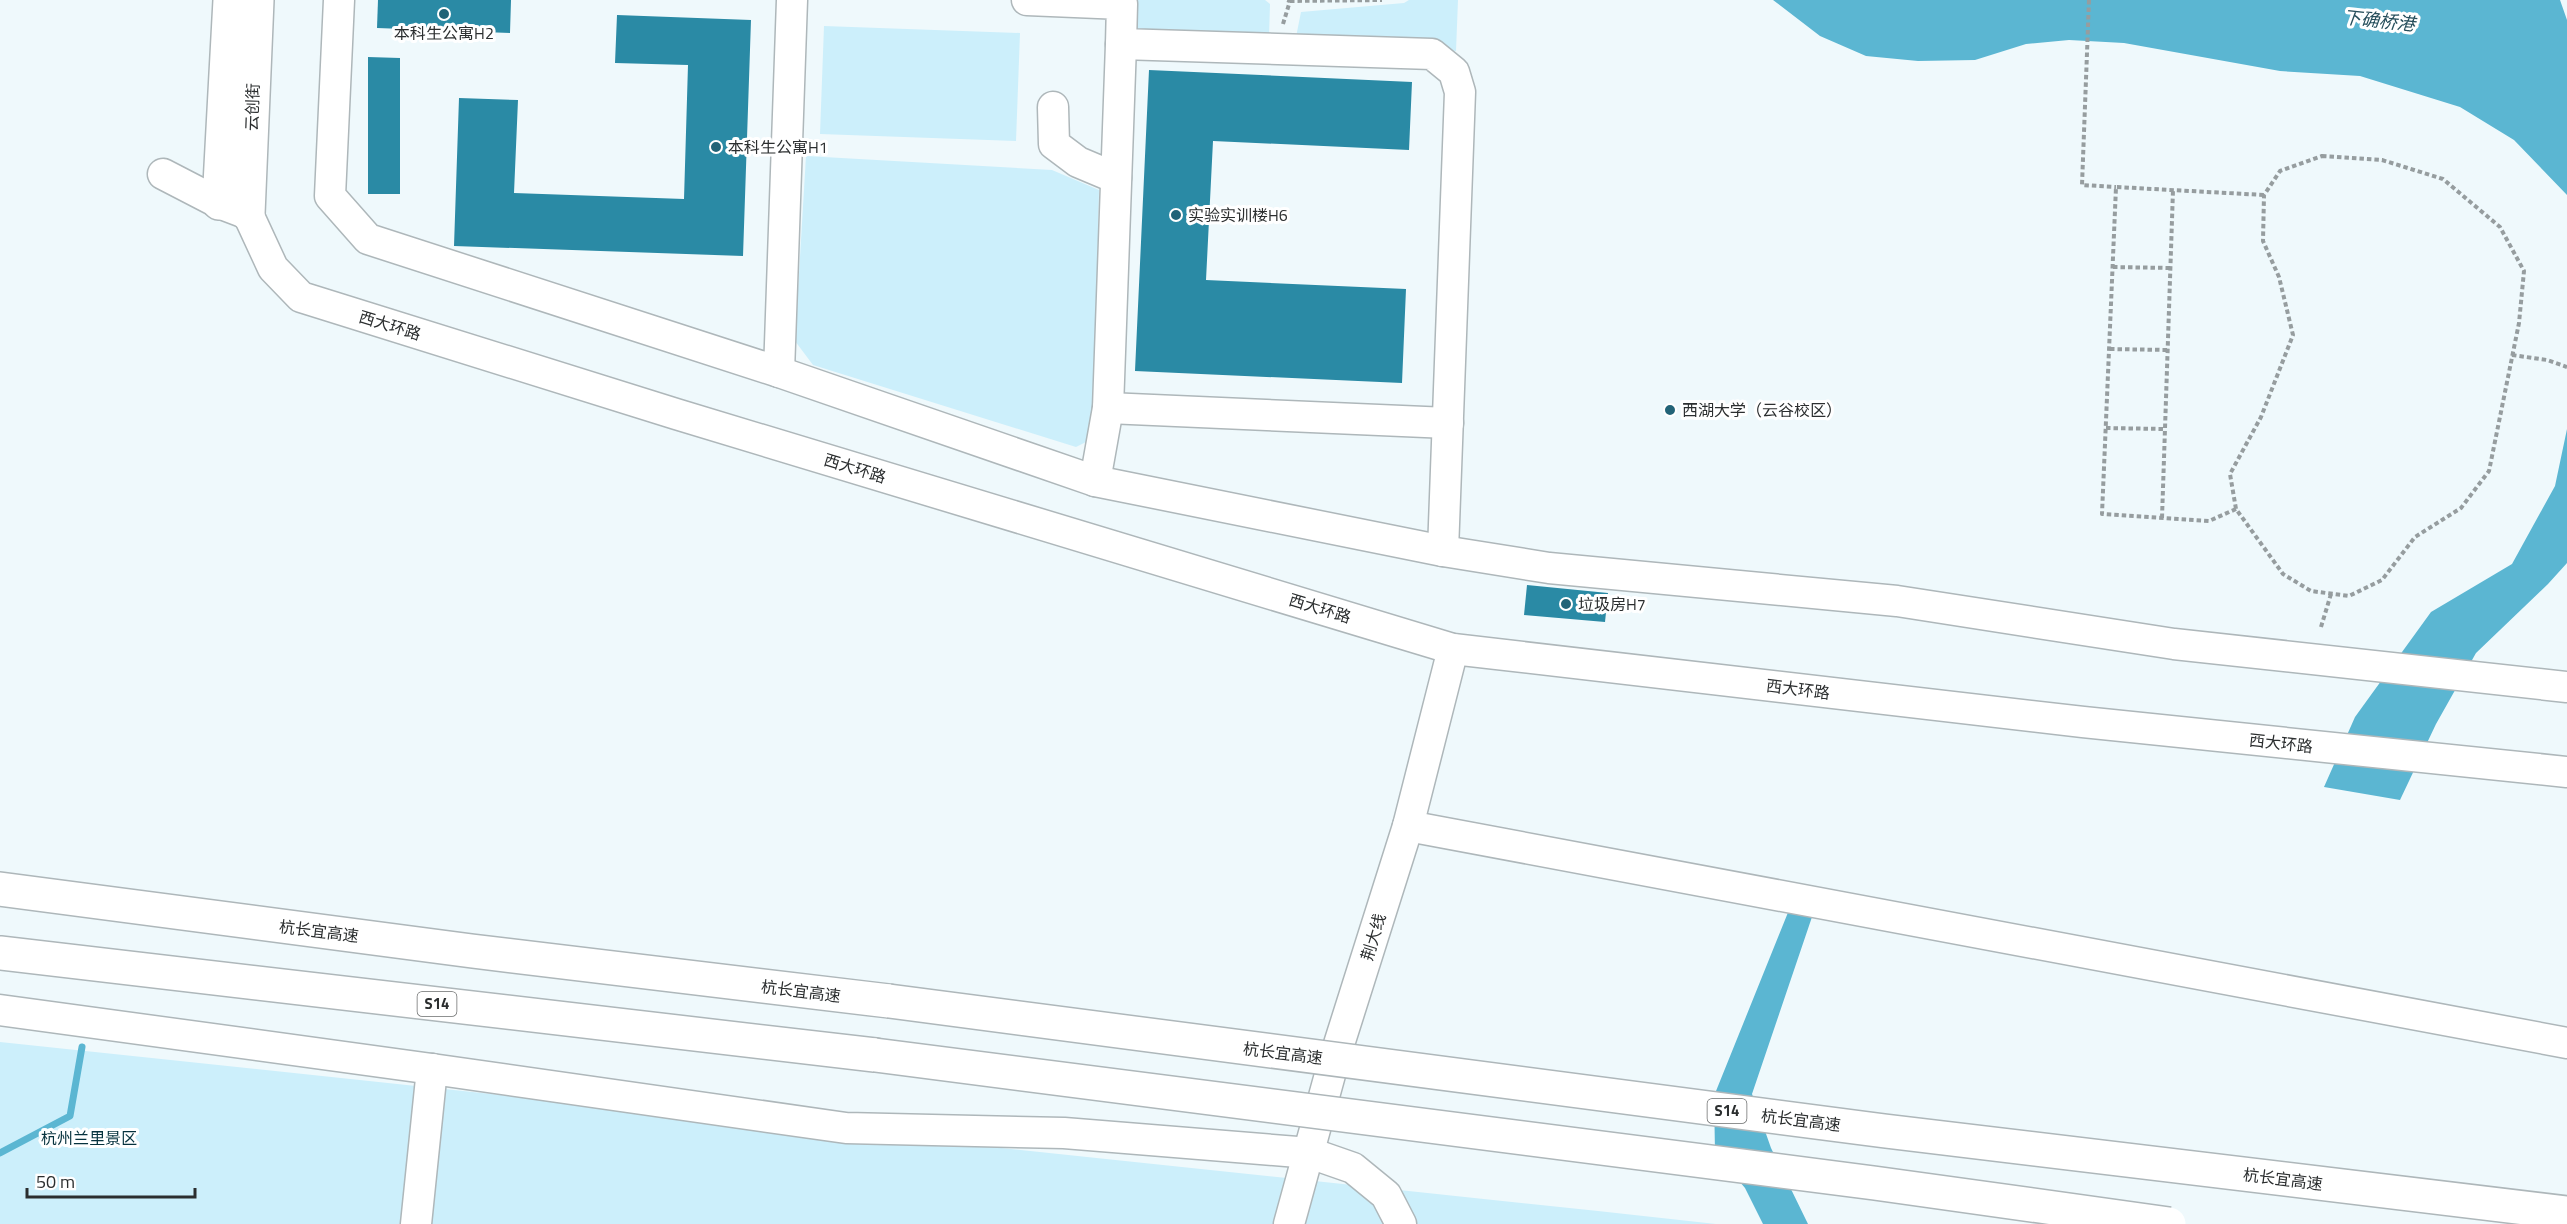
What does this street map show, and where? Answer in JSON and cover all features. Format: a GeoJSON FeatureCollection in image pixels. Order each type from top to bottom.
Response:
{"type":"FeatureCollection","features":[{"type":"Feature","properties":{"kind":"main road","name":"云创街"},"geometry":{"type":"LineString","coordinates":[[230,0],[233,209]]}},
{"type":"Feature","properties":{"kind":"main road","name":"云创街"},"geometry":{"type":"LineString","coordinates":[[233,209],[256,0]]}},
{"type":"Feature","properties":{"kind":"main road"},"geometry":{"type":"LineString","coordinates":[[0,869],[472,951]]}},
{"type":"Feature","properties":{"kind":"main road","name":"杭长宜高速"},"geometry":{"type":"LineString","coordinates":[[0,889],[472,951],[889,1001],[1897,1133],[2567,1213]]}},
{"type":"Feature","properties":{"kind":"main road","name":"S14"},"geometry":{"type":"LineString","coordinates":[[0,953],[875,1055],[1862,1182],[2169,1224]]}},
{"type":"Feature","properties":{"kind":"street"},"geometry":{"type":"LineString","coordinates":[[339,0],[330,196],[368,239],[779,372],[1095,481],[1443,551],[1549,568],[1897,601],[2174,644],[2565,687]]}},
{"type":"Feature","properties":{"kind":"street"},"geometry":{"type":"LineString","coordinates":[[779,372],[792,0]]}},
{"type":"Feature","properties":{"kind":"street"},"geometry":{"type":"LineString","coordinates":[[1027,0],[1122,2],[1108,408],[1095,481]]}},
{"type":"Feature","properties":{"kind":"street"},"geometry":{"type":"LineString","coordinates":[[1121,44],[1432,54],[1454,72],[1460,92],[1443,551]]}},
{"type":"Feature","properties":{"kind":"street"},"geometry":{"type":"LineString","coordinates":[[1053,107],[1054,144],[1078,162],[1116,178]]}},
{"type":"Feature","properties":{"kind":"street"},"geometry":{"type":"LineString","coordinates":[[163,174],[233,209]]}},
{"type":"Feature","properties":{"kind":"street","name":"西大环路"},"geometry":{"type":"LineString","coordinates":[[233,209],[273,268],[301,297],[699,421],[1453,649],[2071,721],[2567,772]]}},
{"type":"Feature","properties":{"kind":"street"},"geometry":{"type":"LineString","coordinates":[[1108,408],[1448,423]]}},
{"type":"Feature","properties":{"kind":"street","name":"荆大线"},"geometry":{"type":"LineString","coordinates":[[1289,1224],[1334,1060],[1408,826],[1453,649]]}},
{"type":"Feature","properties":{"kind":"street"},"geometry":{"type":"LineString","coordinates":[[1408,826],[2567,1043]]}},
{"type":"Feature","properties":{"kind":"street"},"geometry":{"type":"LineString","coordinates":[[0,1010],[846,1128],[1064,1133],[1310,1153],[1353,1168],[1386,1195],[1401,1224]]}},
{"type":"Feature","properties":{"kind":"street"},"geometry":{"type":"LineString","coordinates":[[416,1224],[432,1069]]}},
{"type":"Feature","properties":{"kind":"path"},"geometry":{"type":"LineString","coordinates":[[1290,1],[1382,0]]}},
{"type":"Feature","properties":{"kind":"path"},"geometry":{"type":"LineString","coordinates":[[2089,0],[2082,185],[2264,195]]}},
{"type":"Feature","properties":{"kind":"path"},"geometry":{"type":"LineString","coordinates":[[2322,156],[2382,160],[2443,179],[2500,227],[2524,271],[2519,323],[2489,471],[2461,508],[2415,537],[2382,580],[2349,596],[2311,591],[2283,574],[2236,508],[2230,474],[2261,417],[2293,334],[2279,276],[2263,241],[2264,195],[2280,171],[2322,156]]}},
{"type":"Feature","properties":{"kind":"path"},"geometry":{"type":"LineString","coordinates":[[2116,187],[2103,514],[2209,521],[2236,508]]}},
{"type":"Feature","properties":{"kind":"path"},"geometry":{"type":"LineString","coordinates":[[2162,518],[2173,190]]}},
{"type":"Feature","properties":{"kind":"path"},"geometry":{"type":"LineString","coordinates":[[2113,267],[2171,268]]}},
{"type":"Feature","properties":{"kind":"path"},"geometry":{"type":"LineString","coordinates":[[2110,349],[2168,350]]}},
{"type":"Feature","properties":{"kind":"path"},"geometry":{"type":"LineString","coordinates":[[2512,355],[2547,360],[2567,368]]}},
{"type":"Feature","properties":{"kind":"path"},"geometry":{"type":"LineString","coordinates":[[2106,428],[2165,429]]}},
{"type":"Feature","properties":{"kind":"path"},"geometry":{"type":"LineString","coordinates":[[2321,627],[2331,594]]}},
{"type":"Feature","properties":{"kind":"green space"},"geometry":{"type":"Polygon","coordinates":[[[1136,0],[1265,0],[1270,4],[1269,36],[1135,30],[1136,0]]]}},
{"type":"Feature","properties":{"kind":"green space"},"geometry":{"type":"Polygon","coordinates":[[[1409,0],[1458,0],[1456,51],[1296,37],[1301,12],[1404,3],[1409,0]]]}},
{"type":"Feature","properties":{"kind":"green space"},"geometry":{"type":"Polygon","coordinates":[[[824,26],[1020,33],[1016,141],[820,134],[824,26]]]}},
{"type":"Feature","properties":{"kind":"green space"},"geometry":{"type":"Polygon","coordinates":[[[806,156],[1052,170],[1099,190],[1094,438],[1076,447],[813,365],[795,341],[806,156]]]}},
{"type":"Feature","properties":{"kind":"green space","name":"杭州兰里景区"},"geometry":{"type":"Polygon","coordinates":[[[0,1042],[1598,1211],[1716,1224],[0,1224],[0,1042]]]}},
{"type":"Feature","properties":{"kind":"water","name":"下确桥港"},"geometry":{"type":"Polygon","coordinates":[[[1773,0],[2560,0],[2567,20],[2567,195],[2514,140],[2460,107],[2360,76],[2280,71],[2124,43],[2069,40],[2026,44],[1975,60],[1918,61],[1866,56],[1820,36],[1773,0]]]}},
{"type":"Feature","properties":{"kind":"water"},"geometry":{"type":"Polygon","coordinates":[[[2567,429],[2567,563],[2476,653],[2436,724],[2400,800],[2324,787],[2355,717],[2431,612],[2512,564],[2555,486],[2567,429]]]}},
{"type":"Feature","properties":{"kind":"water"},"geometry":{"type":"Polygon","coordinates":[[[1789,910],[1813,914],[1752,1094],[1771,1148],[1808,1224],[1763,1224],[1745,1188],[1715,1152],[1714,1096],[1789,910]]]}},
{"type":"Feature","properties":{"kind":"building","name":"本科生公寓H2"},"geometry":{"type":"Polygon","coordinates":[[[378,0],[511,0],[510,33],[377,28],[378,0]]]}},
{"type":"Feature","properties":{"kind":"building","name":"本科生公寓H1"},"geometry":{"type":"Polygon","coordinates":[[[617,15],[751,20],[743,256],[454,246],[459,98],[518,100],[514,193],[684,199],[688,65],[615,63],[617,15]]]}},
{"type":"Feature","properties":{"kind":"building"},"geometry":{"type":"Polygon","coordinates":[[[368,57],[400,58],[400,194],[368,194],[368,57]]]}},
{"type":"Feature","properties":{"kind":"building","name":"实验实训楼H6"},"geometry":{"type":"Polygon","coordinates":[[[1149,70],[1412,82],[1409,150],[1213,141],[1206,280],[1406,289],[1402,383],[1135,371],[1149,70]]]}},
{"type":"Feature","properties":{"kind":"building","name":"垃圾房H7"},"geometry":{"type":"Polygon","coordinates":[[[1527,585],[1608,593],[1605,622],[1524,615],[1527,585]]]}},
{"type":"Feature","properties":{"kind":"waterway"},"geometry":{"type":"LineString","coordinates":[[0,1153],[70,1116],[82,1047]]}},
{"type":"Feature","properties":{"kind":"place","name":"本科生公寓H2"},"geometry":{"type":"Point","coordinates":[444,14]}},
{"type":"Feature","properties":{"kind":"place","name":"本科生公寓H1"},"geometry":{"type":"Point","coordinates":[716,147]}},
{"type":"Feature","properties":{"kind":"place","name":"实验实训楼H6"},"geometry":{"type":"Point","coordinates":[1176,215]}},
{"type":"Feature","properties":{"kind":"place","name":"西湖大学（云谷校区）"},"geometry":{"type":"Point","coordinates":[1670,410]}},
{"type":"Feature","properties":{"kind":"place","name":"垃圾房H7"},"geometry":{"type":"Point","coordinates":[1566,604]}}]}
